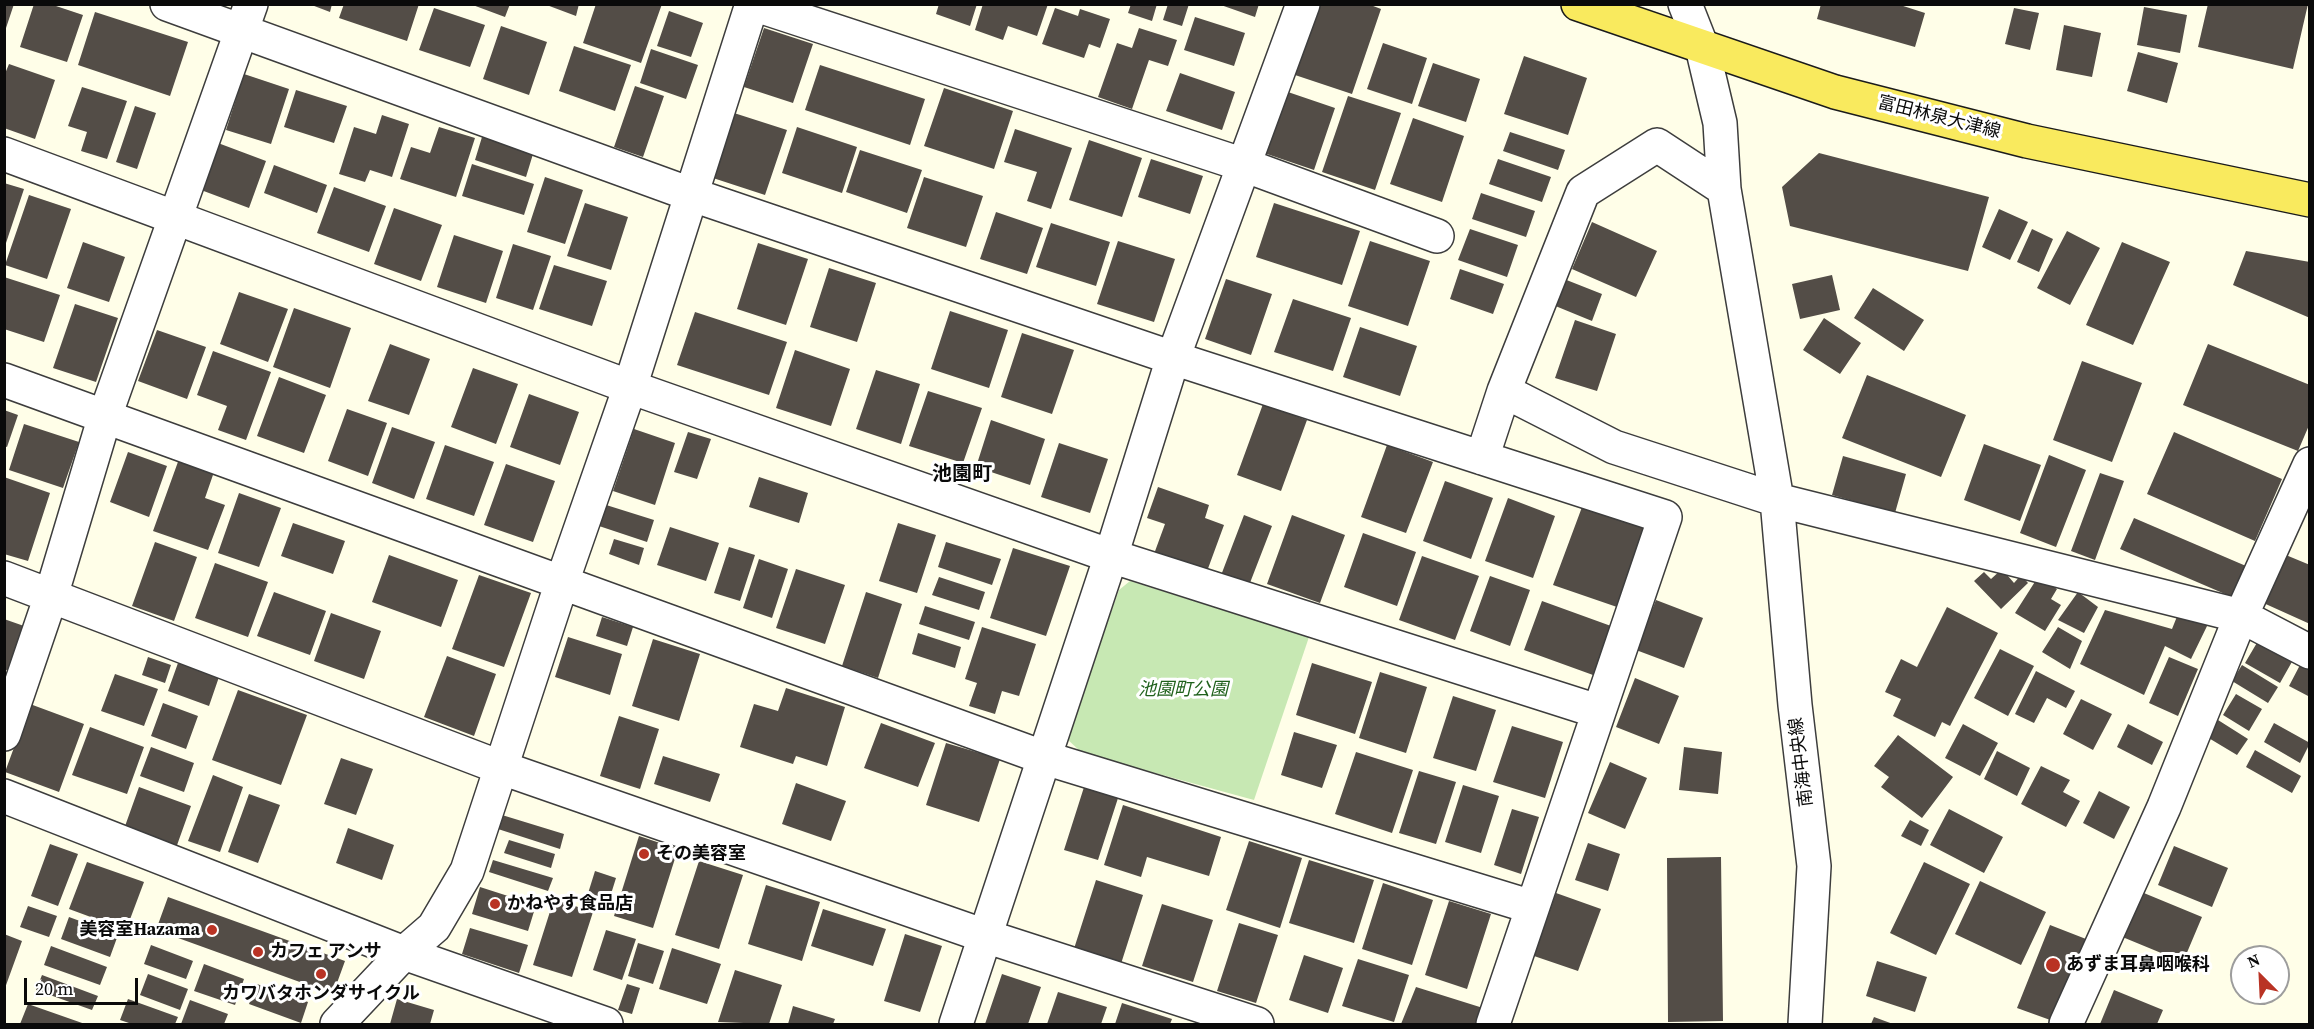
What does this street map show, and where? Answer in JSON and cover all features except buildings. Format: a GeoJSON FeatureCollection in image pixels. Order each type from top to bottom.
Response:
{"type":"FeatureCollection","features":[{"type":"Feature","properties":{"kind":"main road","name":"富田林泉大津線"},"geometry":{"type":"LineString","coordinates":[[1578,4],[1835,92],[2005,135],[2310,200]]}},
{"type":"Feature","properties":{"kind":"street"},"geometry":{"type":"LineString","coordinates":[[167,4],[247,18],[690,194],[1173,358],[1665,517],[1597,711],[1493,1024]]}},
{"type":"Feature","properties":{"kind":"street"},"geometry":{"type":"LineString","coordinates":[[338,1024],[404,953],[434,927],[467,871],[562,582],[630,387],[690,194],[753,4],[1244,165],[1437,236]]}},
{"type":"Feature","properties":{"kind":"street"},"geometry":{"type":"LineString","coordinates":[[956,1024],[1112,556],[1173,358],[1303,4]]}},
{"type":"Feature","properties":{"kind":"street"},"geometry":{"type":"LineString","coordinates":[[1685,4],[1702,47]]}},
{"type":"Feature","properties":{"kind":"street"},"geometry":{"type":"LineString","coordinates":[[4,734],[51,596],[105,416],[247,18]]}},
{"type":"Feature","properties":{"kind":"street","name":"南海中央線"},"geometry":{"type":"LineString","coordinates":[[1702,47],[1720,123],[1724,189],[1777,500],[1795,705],[1814,866],[1805,1024]]}},
{"type":"Feature","properties":{"kind":"street"},"geometry":{"type":"LineString","coordinates":[[1482,458],[1504,391],[1583,192],[1658,145],[1724,189]]}},
{"type":"Feature","properties":{"kind":"street"},"geometry":{"type":"LineString","coordinates":[[4,153],[630,387],[1112,556],[1597,711]]}},
{"type":"Feature","properties":{"kind":"street"},"geometry":{"type":"LineString","coordinates":[[4,380],[1045,758],[1532,907]]}},
{"type":"Feature","properties":{"kind":"street"},"geometry":{"type":"LineString","coordinates":[[1504,391],[1614,447],[1777,500],[2241,616],[2310,652]]}},
{"type":"Feature","properties":{"kind":"street"},"geometry":{"type":"LineString","coordinates":[[2066,1024],[2164,807],[2241,616],[2310,464]]}},
{"type":"Feature","properties":{"kind":"street"},"geometry":{"type":"LineString","coordinates":[[4,579],[502,768],[985,936],[1257,1024]]}},
{"type":"Feature","properties":{"kind":"street"},"geometry":{"type":"LineString","coordinates":[[4,796],[404,953],[606,1024]]}},
{"type":"Feature","properties":{"kind":"green space","name":"池園町公園"},"geometry":{"type":"Polygon","coordinates":[[[1130,581],[1309,637],[1254,800],[1082,753],[1066,738],[1119,590],[1130,581]]]}},
{"type":"Feature","properties":{"kind":"place","name":"その美容室"},"geometry":{"type":"Point","coordinates":[644,854]}},
{"type":"Feature","properties":{"kind":"place","name":"かねやす食品店"},"geometry":{"type":"Point","coordinates":[495,904]}},
{"type":"Feature","properties":{"kind":"place","name":"美容室Hazama"},"geometry":{"type":"Point","coordinates":[212,930]}},
{"type":"Feature","properties":{"kind":"place","name":"カフェ アンサ"},"geometry":{"type":"Point","coordinates":[258,952]}},
{"type":"Feature","properties":{"kind":"place","name":"あずま耳鼻咽喉科"},"geometry":{"type":"Point","coordinates":[2053,965]}},
{"type":"Feature","properties":{"kind":"place","name":"カワバタホンダサイクル"},"geometry":{"type":"Point","coordinates":[321,974]}},
{"type":"Feature","properties":{"kind":"district","name":"池園町"},"geometry":{"type":"Point","coordinates":[962,475]}}]}
